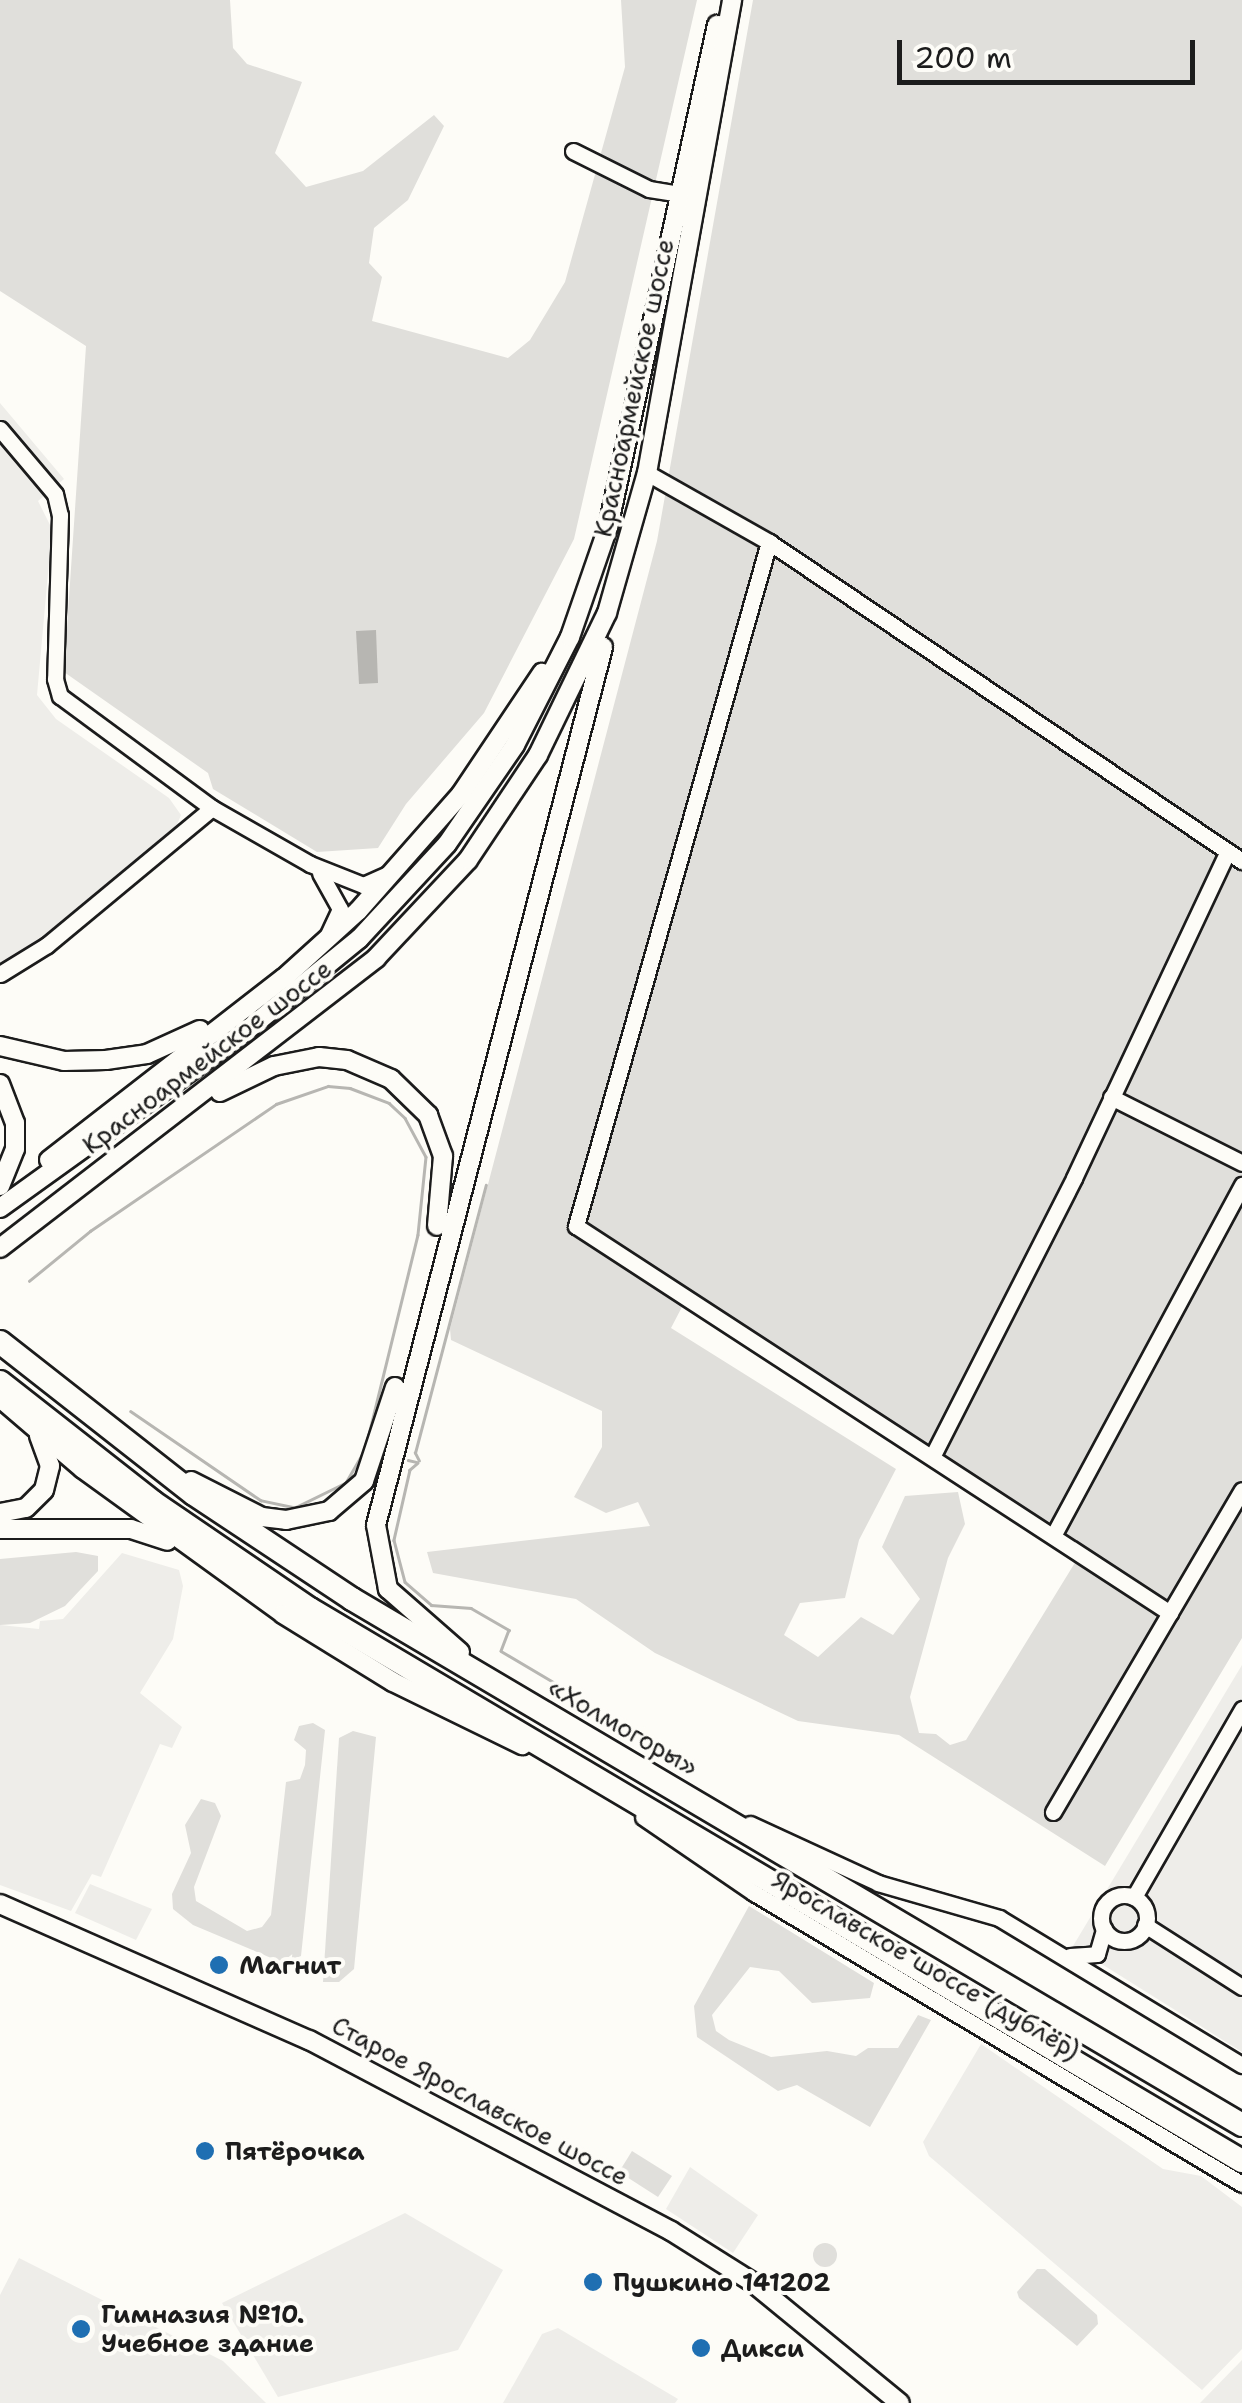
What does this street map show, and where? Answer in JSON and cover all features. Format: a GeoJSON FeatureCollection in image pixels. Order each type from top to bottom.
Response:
{"type":"FeatureCollection","features":[{"type":"Feature","properties":{"kind":"highway","name":"«Холмогоры»"},"geometry":{"type":"LineString","coordinates":[[0,1342],[127,1444],[352,1599],[1242,2125]]}},
{"type":"Feature","properties":{"kind":"highway"},"geometry":{"type":"LineString","coordinates":[[0,1382],[153,1502],[310,1609],[1242,2161]]}},
{"type":"Feature","properties":{"kind":"main road","name":"Красноармейское шоссе"},"geometry":{"type":"LineString","coordinates":[[0,1207],[315,978],[406,891],[515,745],[588,589],[626,444],[676,193],[723,0]]}},
{"type":"Feature","properties":{"kind":"main road","name":"Красноармейское шоссе"},"geometry":{"type":"LineString","coordinates":[[0,1248],[142,1137],[326,1002],[468,860],[547,739],[616,588],[647,472],[732,0]]}},
{"type":"Feature","properties":{"kind":"main road"},"geometry":{"type":"LineString","coordinates":[[542,1712],[401,1606],[380,1569],[376,1525],[616,588]]}},
{"type":"Feature","properties":{"kind":"main road"},"geometry":{"type":"LineString","coordinates":[[0,1207],[69,1140],[316,950],[402,867],[512,720],[588,589]]}},
{"type":"Feature","properties":{"kind":"main road"},"geometry":{"type":"LineString","coordinates":[[0,1046],[64,1060],[147,1054],[257,998]]}},
{"type":"Feature","properties":{"kind":"main road"},"geometry":{"type":"LineString","coordinates":[[127,1444],[262,1517],[310,1518],[348,1498],[376,1458],[444,1183],[443,1156],[428,1115],[391,1079],[347,1060],[274,1066],[142,1137]]}},
{"type":"Feature","properties":{"kind":"main road"},"geometry":{"type":"LineString","coordinates":[[0,1084],[15,1122],[14,1149],[0,1186]]}},
{"type":"Feature","properties":{"kind":"main road"},"geometry":{"type":"LineString","coordinates":[[0,1398],[198,1556],[393,1682],[570,1766]]}},
{"type":"Feature","properties":{"kind":"main road"},"geometry":{"type":"LineString","coordinates":[[0,1513],[26,1508],[48,1479],[48,1454],[25,1421]]}},
{"type":"Feature","properties":{"kind":"main road"},"geometry":{"type":"LineString","coordinates":[[0,1529],[131,1530],[198,1556]]}},
{"type":"Feature","properties":{"kind":"main road","name":"Старое Ярославское шоссе"},"geometry":{"type":"LineString","coordinates":[[0,1904],[309,2040],[671,2230],[752,2282],[900,2403]]}},
{"type":"Feature","properties":{"kind":"street"},"geometry":{"type":"LineString","coordinates":[[574,151],[649,189],[676,193]]}},
{"type":"Feature","properties":{"kind":"street"},"geometry":{"type":"LineString","coordinates":[[0,429],[55,494],[60,515],[55,679],[60,696],[212,808],[310,864],[363,885],[402,867]]}},
{"type":"Feature","properties":{"kind":"street"},"geometry":{"type":"LineString","coordinates":[[647,472],[769,542],[1235,856],[932,1458]]}},
{"type":"Feature","properties":{"kind":"street"},"geometry":{"type":"LineString","coordinates":[[769,542],[576,1226],[1170,1613]]}},
{"type":"Feature","properties":{"kind":"street"},"geometry":{"type":"LineString","coordinates":[[0,974],[47,946],[212,808]]}},
{"type":"Feature","properties":{"kind":"street"},"geometry":{"type":"LineString","coordinates":[[310,864],[330,881],[340,909],[316,950]]}},
{"type":"Feature","properties":{"kind":"street"},"geometry":{"type":"LineString","coordinates":[[1112,1097],[1242,1163]]}},
{"type":"Feature","properties":{"kind":"street"},"geometry":{"type":"LineString","coordinates":[[1053,1536],[1235,1217],[1242,1184]]}},
{"type":"Feature","properties":{"kind":"street"},"geometry":{"type":"LineString","coordinates":[[1054,1812],[1242,1490]]}},
{"type":"Feature","properties":{"kind":"street"},"geometry":{"type":"LineString","coordinates":[[1066,1955],[1097,1954],[1108,1902],[1134,1897],[1242,1709]]}},
{"type":"Feature","properties":{"kind":"street","name":"Ярославское шоссе (дублёр)"},"geometry":{"type":"LineString","coordinates":[[592,1779],[754,1893],[1242,2184]]}},
{"type":"Feature","properties":{"kind":"street"},"geometry":{"type":"LineString","coordinates":[[708,1809],[878,1883],[999,1918],[1242,2064]]}},
{"type":"Feature","properties":{"kind":"street"},"geometry":{"type":"LineString","coordinates":[[1134,1897],[1145,1909],[1146,1925]]}},
{"type":"Feature","properties":{"kind":"street"},"geometry":{"type":"LineString","coordinates":[[1111,1983],[1102,1962],[1122,1940],[1146,1925]]}},
{"type":"Feature","properties":{"kind":"street"},"geometry":{"type":"LineString","coordinates":[[1146,1925],[1242,1987]]}},
{"type":"Feature","properties":{"kind":"street"},"geometry":{"type":"LineString","coordinates":[[1104,1929],[1122,1940]]}},
{"type":"Feature","properties":{"kind":"shaded area"},"geometry":{"type":"Polygon","coordinates":[[[0,0],[230,0],[233,48],[247,64],[302,82],[275,153],[306,187],[363,171],[434,115],[444,126],[408,200],[374,228],[369,263],[382,277],[372,321],[508,358],[530,340],[565,282],[625,67],[621,0],[697,0],[574,539],[484,713],[406,804],[378,848],[317,852],[213,789],[208,773],[64,672],[86,346],[0,291],[0,0]]]}},
{"type":"Feature","properties":{"kind":"shaded area"},"geometry":{"type":"Polygon","coordinates":[[[753,0],[1242,0],[1242,1638],[1105,1866],[899,1735],[798,1721],[655,1653],[576,1599],[433,1573],[427,1552],[650,1526],[638,1502],[606,1513],[574,1497],[602,1447],[602,1411],[451,1340],[450,1329],[657,541],[753,0]],[[683,1305],[671,1328],[896,1469],[859,1540],[845,1598],[800,1603],[784,1635],[818,1657],[861,1617],[893,1635],[920,1599],[882,1547],[905,1496],[958,1492],[965,1524],[948,1558],[910,1697],[919,1733],[936,1734],[950,1745],[966,1740],[1076,1561],[683,1305]]]}},
{"type":"Feature","properties":{"kind":"shaded area"},"geometry":{"type":"Polygon","coordinates":[[[0,403],[64,479],[38,501],[52,529],[37,695],[56,719],[169,798],[181,815],[176,827],[44,939],[0,966],[0,403]]]}},
{"type":"Feature","properties":{"kind":"shaded area"},"geometry":{"type":"Polygon","coordinates":[[[376,630],[378,683],[359,684],[356,631],[376,630]]]}},
{"type":"Feature","properties":{"kind":"shaded area"},"geometry":{"type":"Polygon","coordinates":[[[76,1552],[98,1556],[98,1571],[65,1606],[30,1623],[0,1625],[0,1559],[76,1552]]]}},
{"type":"Feature","properties":{"kind":"shaded area"},"geometry":{"type":"Polygon","coordinates":[[[122,1553],[179,1570],[183,1586],[173,1639],[140,1693],[182,1727],[172,1748],[160,1744],[101,1877],[92,1874],[71,1911],[0,1885],[0,1625],[39,1629],[40,1621],[63,1619],[122,1553]]]}},
{"type":"Feature","properties":{"kind":"shaded area"},"geometry":{"type":"Polygon","coordinates":[[[1242,1665],[1242,2052],[1073,1946],[1242,1665]]]}},
{"type":"Feature","properties":{"kind":"shaded area"},"geometry":{"type":"Polygon","coordinates":[[[313,1723],[325,1730],[301,1956],[283,1963],[193,1925],[173,1909],[172,1894],[191,1853],[185,1825],[201,1799],[215,1803],[221,1816],[194,1887],[196,1901],[247,1931],[262,1927],[271,1915],[286,1782],[300,1779],[305,1765],[306,1750],[294,1740],[299,1726],[313,1723]]]}},
{"type":"Feature","properties":{"kind":"shaded area"},"geometry":{"type":"Polygon","coordinates":[[[353,1731],[376,1737],[354,1969],[339,1982],[323,1982],[339,1738],[353,1731]]]}},
{"type":"Feature","properties":{"kind":"shaded area"},"geometry":{"type":"Polygon","coordinates":[[[90,1884],[152,1909],[136,1940],[75,1913],[90,1884]]]}},
{"type":"Feature","properties":{"kind":"shaded area"},"geometry":{"type":"Polygon","coordinates":[[[749,1906],[874,1983],[870,1998],[812,2003],[779,1971],[750,1967],[712,2015],[716,2031],[729,2040],[771,2057],[827,2051],[856,2056],[868,2048],[898,2048],[918,2015],[931,2020],[870,2127],[797,2085],[778,2091],[697,2037],[694,2006],[749,1906]]]}},
{"type":"Feature","properties":{"kind":"shaded area"},"geometry":{"type":"Polygon","coordinates":[[[981,2044],[1163,2169],[1201,2176],[1242,2207],[1242,2349],[1202,2390],[929,2156],[923,2142],[981,2044]]]}},
{"type":"Feature","properties":{"kind":"shaded area"},"geometry":{"type":"Polygon","coordinates":[[[632,2151],[672,2176],[658,2197],[619,2172],[632,2151]]]}},
{"type":"Feature","properties":{"kind":"shaded area"},"geometry":{"type":"Polygon","coordinates":[[[690,2167],[758,2215],[733,2253],[666,2209],[690,2167]]]}},
{"type":"Feature","properties":{"kind":"shaded area"},"geometry":{"type":"Polygon","coordinates":[[[405,2213],[503,2270],[458,2350],[278,2397],[222,2303],[405,2213]]]}},
{"type":"Feature","properties":{"kind":"shaded area"},"geometry":{"type":"Polygon","coordinates":[[[825,2243],[834,2246],[834,2264],[825,2267],[816,2264],[813,2255],[816,2246],[825,2243]]]}},
{"type":"Feature","properties":{"kind":"shaded area","name":"Гимназия №10. Учебное здание"},"geometry":{"type":"Polygon","coordinates":[[[19,2258],[223,2361],[266,2403],[0,2403],[0,2295],[19,2258]]]}},
{"type":"Feature","properties":{"kind":"shaded area"},"geometry":{"type":"Polygon","coordinates":[[[1037,2269],[1045,2269],[1097,2315],[1098,2324],[1077,2346],[1019,2298],[1017,2292],[1037,2269]]]}},
{"type":"Feature","properties":{"kind":"shaded area"},"geometry":{"type":"Polygon","coordinates":[[[558,2328],[678,2399],[675,2403],[503,2403],[542,2334],[558,2328]]]}},
{"type":"Feature","properties":{"kind":"shaded area"},"geometry":{"type":"Polygon","coordinates":[[[1242,2360],[1242,2403],[1200,2403],[1242,2360]]]}},
{"type":"Feature","properties":{"kind":"waterway"},"geometry":{"type":"LineString","coordinates":[[29,1281],[90,1231],[276,1104],[328,1086],[350,1088],[389,1103],[405,1118],[426,1157],[418,1235],[365,1450],[346,1483],[295,1508],[261,1501],[131,1412]]}},
{"type":"Feature","properties":{"kind":"waterway"},"geometry":{"type":"LineString","coordinates":[[419,1461],[415,1453],[486,1185]]}},
{"type":"Feature","properties":{"kind":"waterway"},"geometry":{"type":"LineString","coordinates":[[408,1460],[417,1462]]}},
{"type":"Feature","properties":{"kind":"waterway"},"geometry":{"type":"LineString","coordinates":[[418,1463],[410,1470],[394,1540],[405,1582],[431,1605],[471,1608],[509,1630],[501,1651],[572,1693]]}},
{"type":"Feature","properties":{"kind":"place","name":"Магнит"},"geometry":{"type":"Point","coordinates":[219,1965]}},
{"type":"Feature","properties":{"kind":"place","name":"Пятёрочка"},"geometry":{"type":"Point","coordinates":[205,2151]}},
{"type":"Feature","properties":{"kind":"place","name":"Пушкино 141202"},"geometry":{"type":"Point","coordinates":[593,2282]}},
{"type":"Feature","properties":{"kind":"place","name":"Гимназия №10. Учебное здание"},"geometry":{"type":"Point","coordinates":[81,2329]}},
{"type":"Feature","properties":{"kind":"place","name":"Дикси"},"geometry":{"type":"Point","coordinates":[701,2348]}}]}
